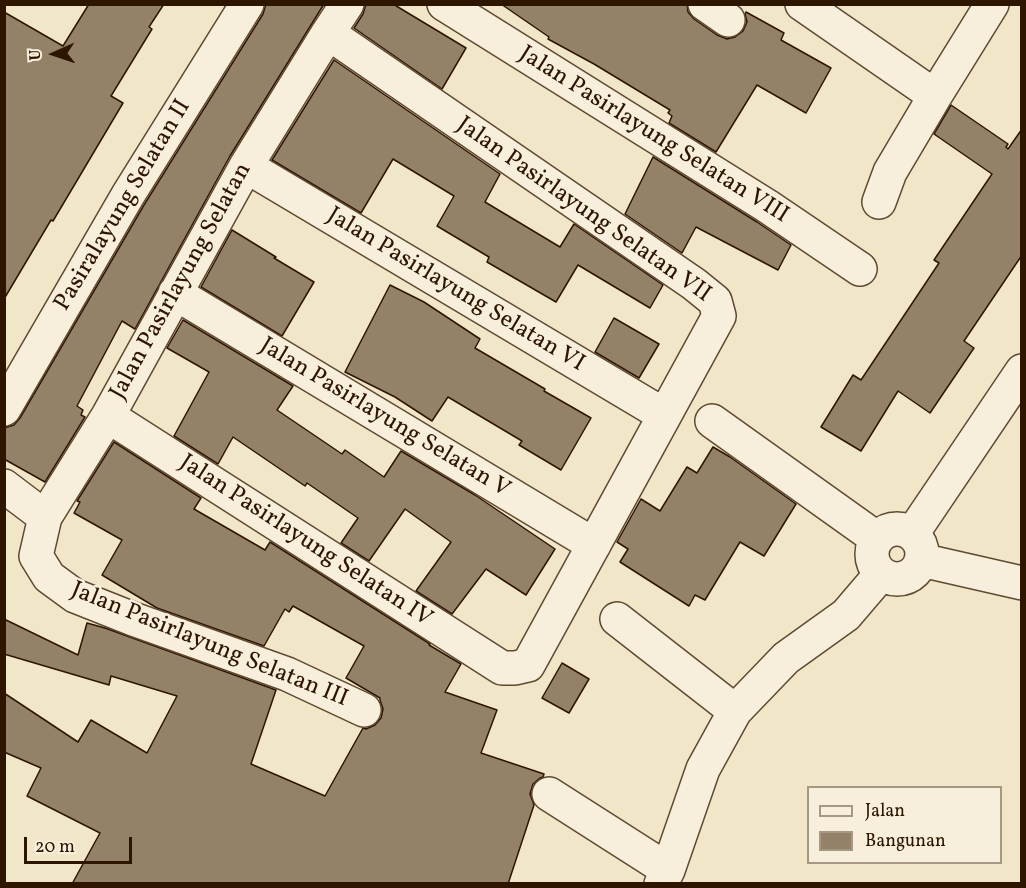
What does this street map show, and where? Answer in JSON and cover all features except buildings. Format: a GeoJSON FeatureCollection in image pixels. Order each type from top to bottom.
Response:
{"type":"FeatureCollection","features":[{"type":"Feature","properties":{"kind":"street","name":"Pasiralayung Selatan II"},"geometry":{"type":"LineString","coordinates":[[4,409],[128,195],[247,4]]}},
{"type":"Feature","properties":{"kind":"street","name":"Jalan Pasirlayung Selatan"},"geometry":{"type":"LineString","coordinates":[[45,517],[108,416],[246,166],[347,4]]}},
{"type":"Feature","properties":{"kind":"street","name":"Jalan Pasirlayung Selatan VIII"},"geometry":{"type":"LineString","coordinates":[[444,4],[767,206],[860,269]]}},
{"type":"Feature","properties":{"kind":"street"},"geometry":{"type":"LineString","coordinates":[[802,4],[935,96]]}},
{"type":"Feature","properties":{"kind":"street"},"geometry":{"type":"LineString","coordinates":[[879,202],[890,172],[992,4]]}},
{"type":"Feature","properties":{"kind":"street","name":"Jalan Pasirlayung Selatan VII"},"geometry":{"type":"LineString","coordinates":[[328,33],[694,284],[715,301],[719,316],[528,665],[502,668]]}},
{"type":"Feature","properties":{"kind":"street","name":"Jalan Pasirlayung Selatan VI"},"geometry":{"type":"LineString","coordinates":[[246,166],[664,415]]}},
{"type":"Feature","properties":{"kind":"street","name":"Jalan Pasirlayung Selatan V"},"geometry":{"type":"LineString","coordinates":[[175,293],[594,545]]}},
{"type":"Feature","properties":{"kind":"street"},"geometry":{"type":"LineString","coordinates":[[1022,371],[917,547],[917,569],[910,576],[890,579],[881,574],[871,554],[876,538],[884,532],[903,529],[917,547],[1022,583]]}},
{"type":"Feature","properties":{"kind":"street","name":"Jalan Pasirlayung Selatan IV"},"geometry":{"type":"LineString","coordinates":[[108,416],[502,668]]}},
{"type":"Feature","properties":{"kind":"street"},"geometry":{"type":"LineString","coordinates":[[712,421],[876,538]]}},
{"type":"Feature","properties":{"kind":"street"},"geometry":{"type":"LineString","coordinates":[[4,486],[45,517]]}},
{"type":"Feature","properties":{"kind":"street","name":"Jalan Pasirlayung Selatan III"},"geometry":{"type":"LineString","coordinates":[[45,517],[36,556],[49,577],[75,596],[287,674],[364,710]]}},
{"type":"Feature","properties":{"kind":"street"},"geometry":{"type":"LineString","coordinates":[[549,794],[665,877],[702,769],[735,711],[786,658],[846,615],[881,574]]}},
{"type":"Feature","properties":{"kind":"street"},"geometry":{"type":"LineString","coordinates":[[617,619],[735,711]]}}]}
